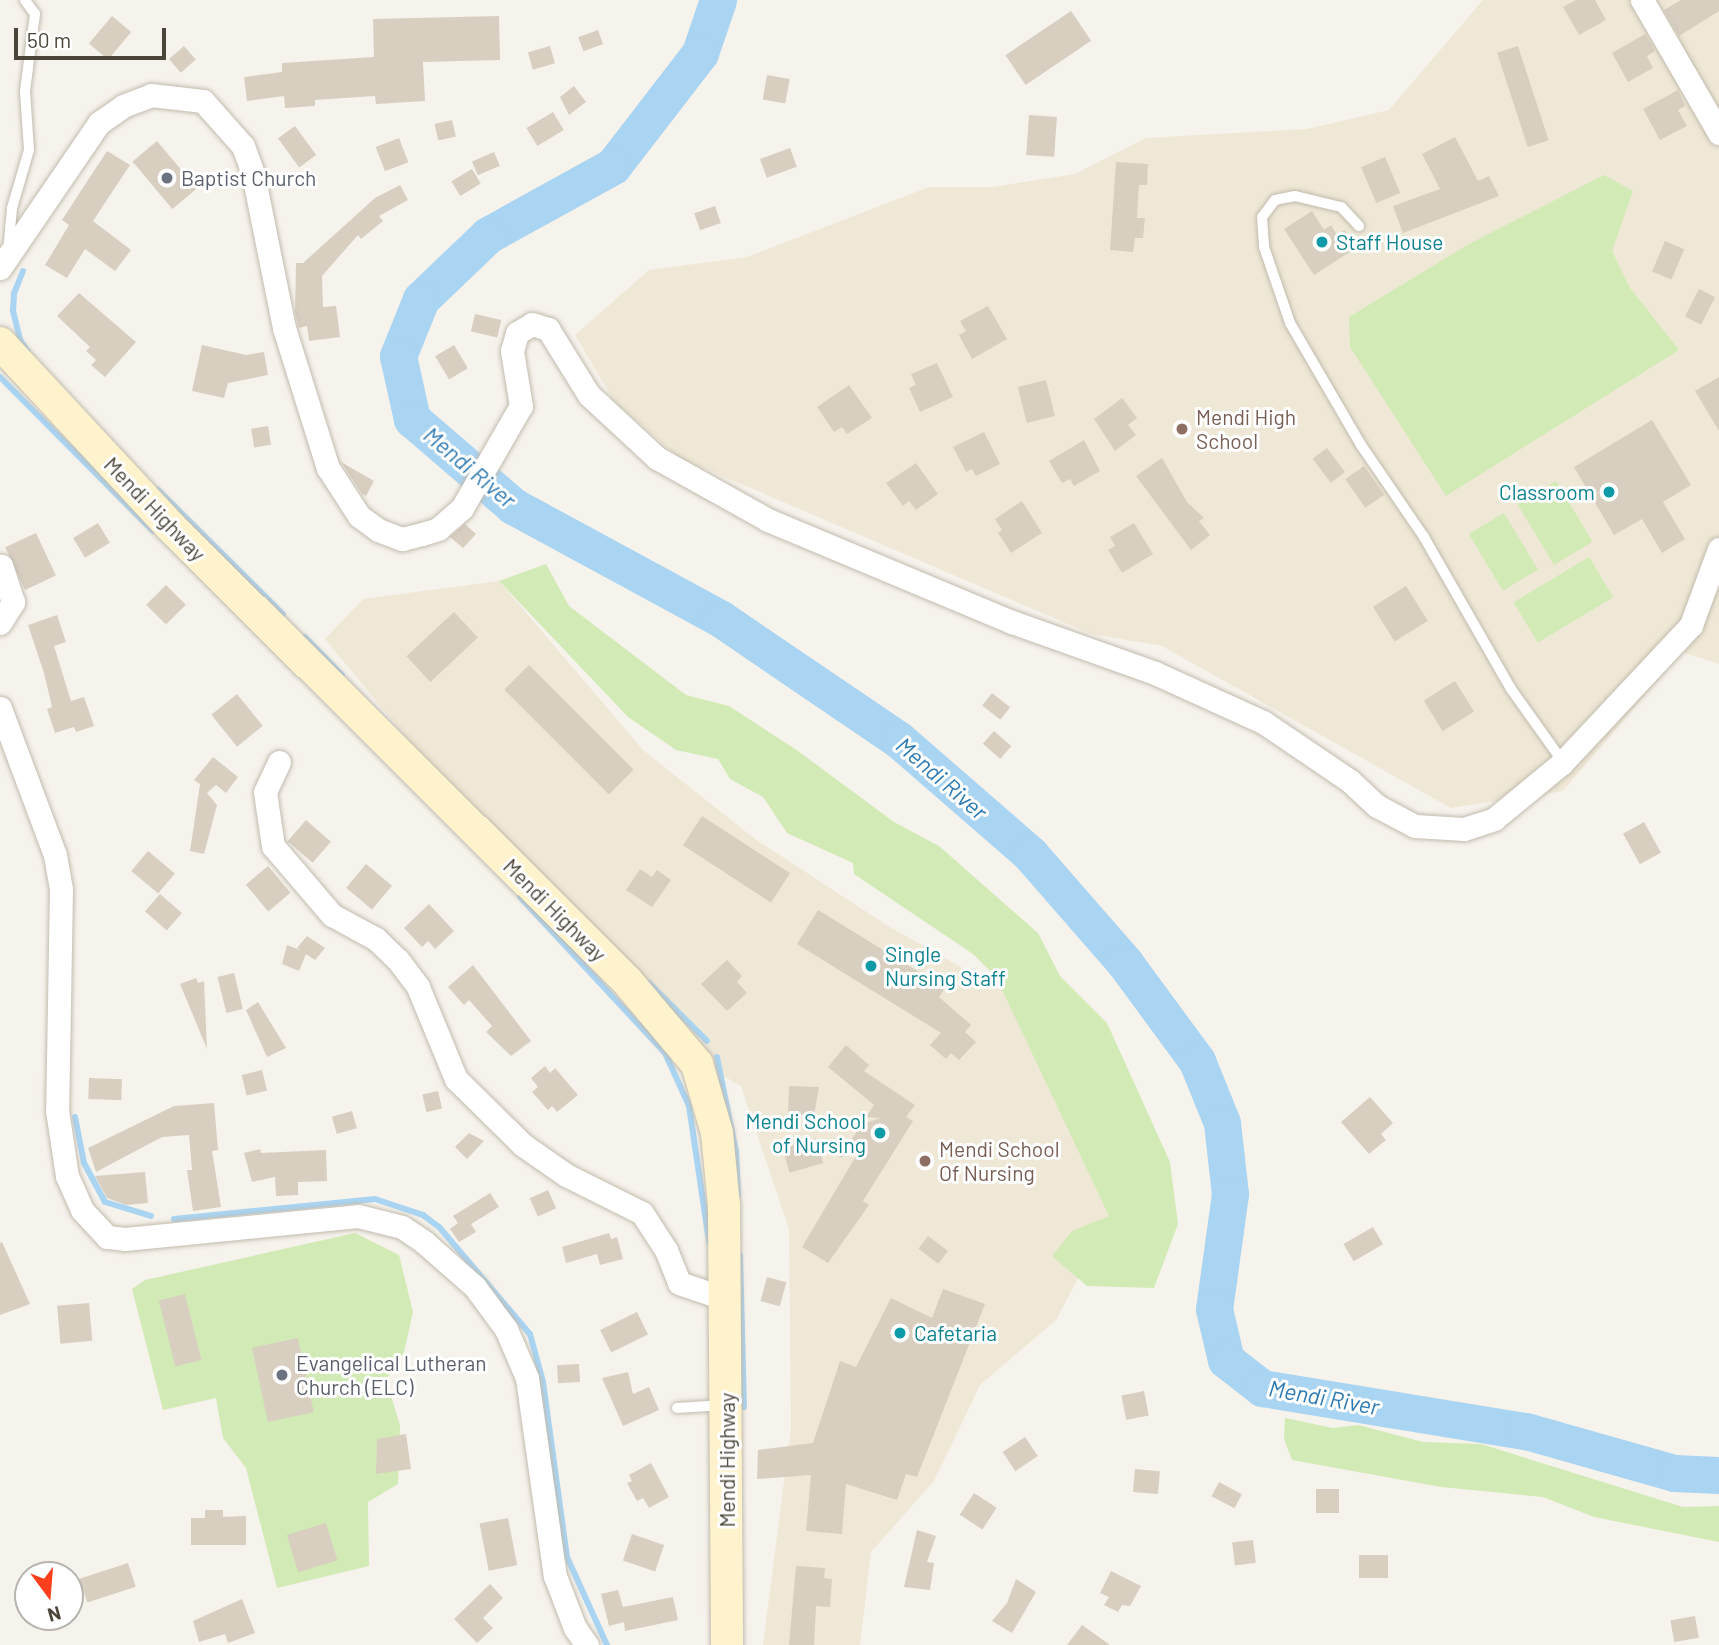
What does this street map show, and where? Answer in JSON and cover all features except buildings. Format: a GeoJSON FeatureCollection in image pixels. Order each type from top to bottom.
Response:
{"type":"FeatureCollection","features":[{"type":"Feature","properties":{"kind":"main road","name":"Mendi Highway"},"geometry":{"type":"LineString","coordinates":[[0,344],[171,527],[627,981],[697,1064],[717,1133],[726,1299],[727,1645]]}},
{"type":"Feature","properties":{"kind":"street"},"geometry":{"type":"LineString","coordinates":[[1642,0],[1719,133]]}},
{"type":"Feature","properties":{"kind":"street"},"geometry":{"type":"LineString","coordinates":[[4,263],[99,123],[124,106],[151,95],[203,102],[243,146],[261,208],[284,328],[328,468],[343,493],[369,523],[402,539],[438,528],[462,508],[521,405],[512,351],[517,333],[532,324],[548,329],[589,395],[657,458],[779,524],[1012,622],[1155,673],[1263,722],[1350,781],[1377,806],[1415,826],[1464,829],[1494,819],[1563,762],[1691,625],[1719,548]]}},
{"type":"Feature","properties":{"kind":"street"},"geometry":{"type":"LineString","coordinates":[[0,623],[13,603],[1,566]]}},
{"type":"Feature","properties":{"kind":"street"},"geometry":{"type":"LineString","coordinates":[[0,708],[55,855],[61,889],[57,1110],[67,1176],[82,1210],[107,1237],[125,1240],[358,1216],[402,1227],[425,1242],[474,1287],[506,1329],[527,1378],[555,1576],[575,1628],[587,1645]]}},
{"type":"Feature","properties":{"kind":"street"},"geometry":{"type":"LineString","coordinates":[[279,762],[265,792],[273,845],[332,915],[376,939],[398,960],[418,987],[456,1079],[523,1145],[566,1175],[642,1213],[666,1250],[679,1283],[726,1299]]}},
{"type":"Feature","properties":{"kind":"lane"},"geometry":{"type":"LineString","coordinates":[[4,263],[6,235],[29,150],[25,91],[35,14],[25,0]]}},
{"type":"Feature","properties":{"kind":"lane"},"geometry":{"type":"LineString","coordinates":[[1359,226],[1341,207],[1296,196],[1275,200],[1262,217],[1264,247],[1290,323],[1361,445],[1423,537],[1511,689],[1563,762]]}},
{"type":"Feature","properties":{"kind":"lane"},"geometry":{"type":"LineString","coordinates":[[677,1408],[727,1405]]}},
{"type":"Feature","properties":{"kind":"shaded area","name":"Mendi High School"},"geometry":{"type":"Polygon","coordinates":[[[1483,0],[1719,0],[1719,664],[1682,652],[1563,791],[1451,808],[1162,646],[1091,634],[678,457],[614,401],[575,335],[649,270],[747,257],[929,187],[992,187],[1075,174],[1146,138],[1307,129],[1389,110],[1483,0]]]}},
{"type":"Feature","properties":{"kind":"shaded area","name":"Mendi School Of Nursing"},"geometry":{"type":"Polygon","coordinates":[[[499,581],[643,750],[755,839],[888,926],[1012,996],[1110,1217],[1056,1320],[980,1385],[934,1481],[871,1552],[860,1645],[763,1645],[791,1428],[789,1229],[741,1086],[651,1034],[325,639],[363,599],[499,581]]]}},
{"type":"Feature","properties":{"kind":"green space"},"geometry":{"type":"Polygon","coordinates":[[[1604,175],[1633,191],[1612,251],[1630,288],[1679,350],[1446,496],[1350,347],[1349,317],[1469,244],[1604,175]]]}},
{"type":"Feature","properties":{"kind":"green space"},"geometry":{"type":"Polygon","coordinates":[[[1556,481],[1593,542],[1554,565],[1517,504],[1556,481]]]}},
{"type":"Feature","properties":{"kind":"green space"},"geometry":{"type":"Polygon","coordinates":[[[1504,513],[1538,570],[1503,591],[1469,534],[1504,513]]]}},
{"type":"Feature","properties":{"kind":"green space"},"geometry":{"type":"Polygon","coordinates":[[[1589,557],[1613,597],[1538,643],[1514,602],[1589,557]]]}},
{"type":"Feature","properties":{"kind":"green space"},"geometry":{"type":"Polygon","coordinates":[[[546,564],[569,606],[686,695],[729,706],[798,751],[894,822],[939,846],[1038,933],[1060,976],[1107,1023],[1170,1162],[1178,1224],[1154,1288],[1087,1286],[1052,1256],[1072,1231],[1109,1216],[996,977],[973,954],[854,874],[853,863],[787,833],[763,797],[730,779],[718,759],[676,750],[628,717],[499,581],[546,564]]]}},
{"type":"Feature","properties":{"kind":"green space"},"geometry":{"type":"Polygon","coordinates":[[[355,1233],[399,1255],[413,1312],[404,1352],[386,1380],[400,1425],[398,1484],[368,1502],[369,1566],[277,1588],[246,1468],[223,1438],[216,1398],[163,1410],[132,1289],[145,1280],[355,1233]]]}},
{"type":"Feature","properties":{"kind":"green space"},"geometry":{"type":"Polygon","coordinates":[[[1285,1418],[1333,1428],[1358,1425],[1423,1442],[1481,1444],[1683,1507],[1719,1506],[1719,1542],[1594,1517],[1543,1497],[1441,1487],[1292,1460],[1284,1439],[1285,1418]]]}},
{"type":"Feature","properties":{"kind":"waterway","name":"Mendi River"},"geometry":{"type":"LineString","coordinates":[[718,0],[700,53],[613,166],[488,235],[421,299],[398,356],[412,419],[513,506],[721,619],[899,740],[1030,854],[1125,963],[1197,1061],[1222,1123],[1230,1194],[1214,1309],[1226,1360],[1262,1388],[1526,1431],[1674,1473],[1719,1475]]}},
{"type":"Feature","properties":{"kind":"waterway"},"geometry":{"type":"LineString","coordinates":[[23,271],[14,293],[13,311],[20,340],[28,352]]}},
{"type":"Feature","properties":{"kind":"waterway"},"geometry":{"type":"LineString","coordinates":[[0,377],[153,531]]}},
{"type":"Feature","properties":{"kind":"waterway"},"geometry":{"type":"LineString","coordinates":[[158,490],[283,614]]}},
{"type":"Feature","properties":{"kind":"waterway"},"geometry":{"type":"LineString","coordinates":[[305,637],[342,675]]}},
{"type":"Feature","properties":{"kind":"waterway"},"geometry":{"type":"LineString","coordinates":[[520,897],[665,1053],[689,1106],[709,1242]]}},
{"type":"Feature","properties":{"kind":"waterway"},"geometry":{"type":"LineString","coordinates":[[649,983],[707,1041]]}},
{"type":"Feature","properties":{"kind":"waterway"},"geometry":{"type":"LineString","coordinates":[[717,1057],[736,1152],[738,1195]]}},
{"type":"Feature","properties":{"kind":"waterway"},"geometry":{"type":"LineString","coordinates":[[75,1117],[84,1163],[105,1202],[151,1216]]}},
{"type":"Feature","properties":{"kind":"waterway"},"geometry":{"type":"LineString","coordinates":[[174,1219],[375,1199],[423,1215],[440,1228],[530,1334],[543,1382],[567,1557],[607,1645]]}},
{"type":"Feature","properties":{"kind":"waterway"},"geometry":{"type":"LineString","coordinates":[[740,1255],[744,1407]]}},
{"type":"Feature","properties":{"kind":"place","name":"Baptist Church"},"geometry":{"type":"Point","coordinates":[167,178]}},
{"type":"Feature","properties":{"kind":"place","name":"Staff House"},"geometry":{"type":"Point","coordinates":[1322,242]}},
{"type":"Feature","properties":{"kind":"place","name":"Mendi High School"},"geometry":{"type":"Point","coordinates":[1182,429]}},
{"type":"Feature","properties":{"kind":"place","name":"Classroom"},"geometry":{"type":"Point","coordinates":[1609,492]}},
{"type":"Feature","properties":{"kind":"place","name":"Single Nursing Staff"},"geometry":{"type":"Point","coordinates":[871,966]}},
{"type":"Feature","properties":{"kind":"place","name":"Mendi School of Nursing"},"geometry":{"type":"Point","coordinates":[880,1133]}},
{"type":"Feature","properties":{"kind":"place","name":"Mendi School Of Nursing"},"geometry":{"type":"Point","coordinates":[925,1161]}},
{"type":"Feature","properties":{"kind":"place","name":"Cafetaria"},"geometry":{"type":"Point","coordinates":[900,1333]}},
{"type":"Feature","properties":{"kind":"place","name":"Evangelical Lutheran Church (ELC)"},"geometry":{"type":"Point","coordinates":[282,1375]}}]}
